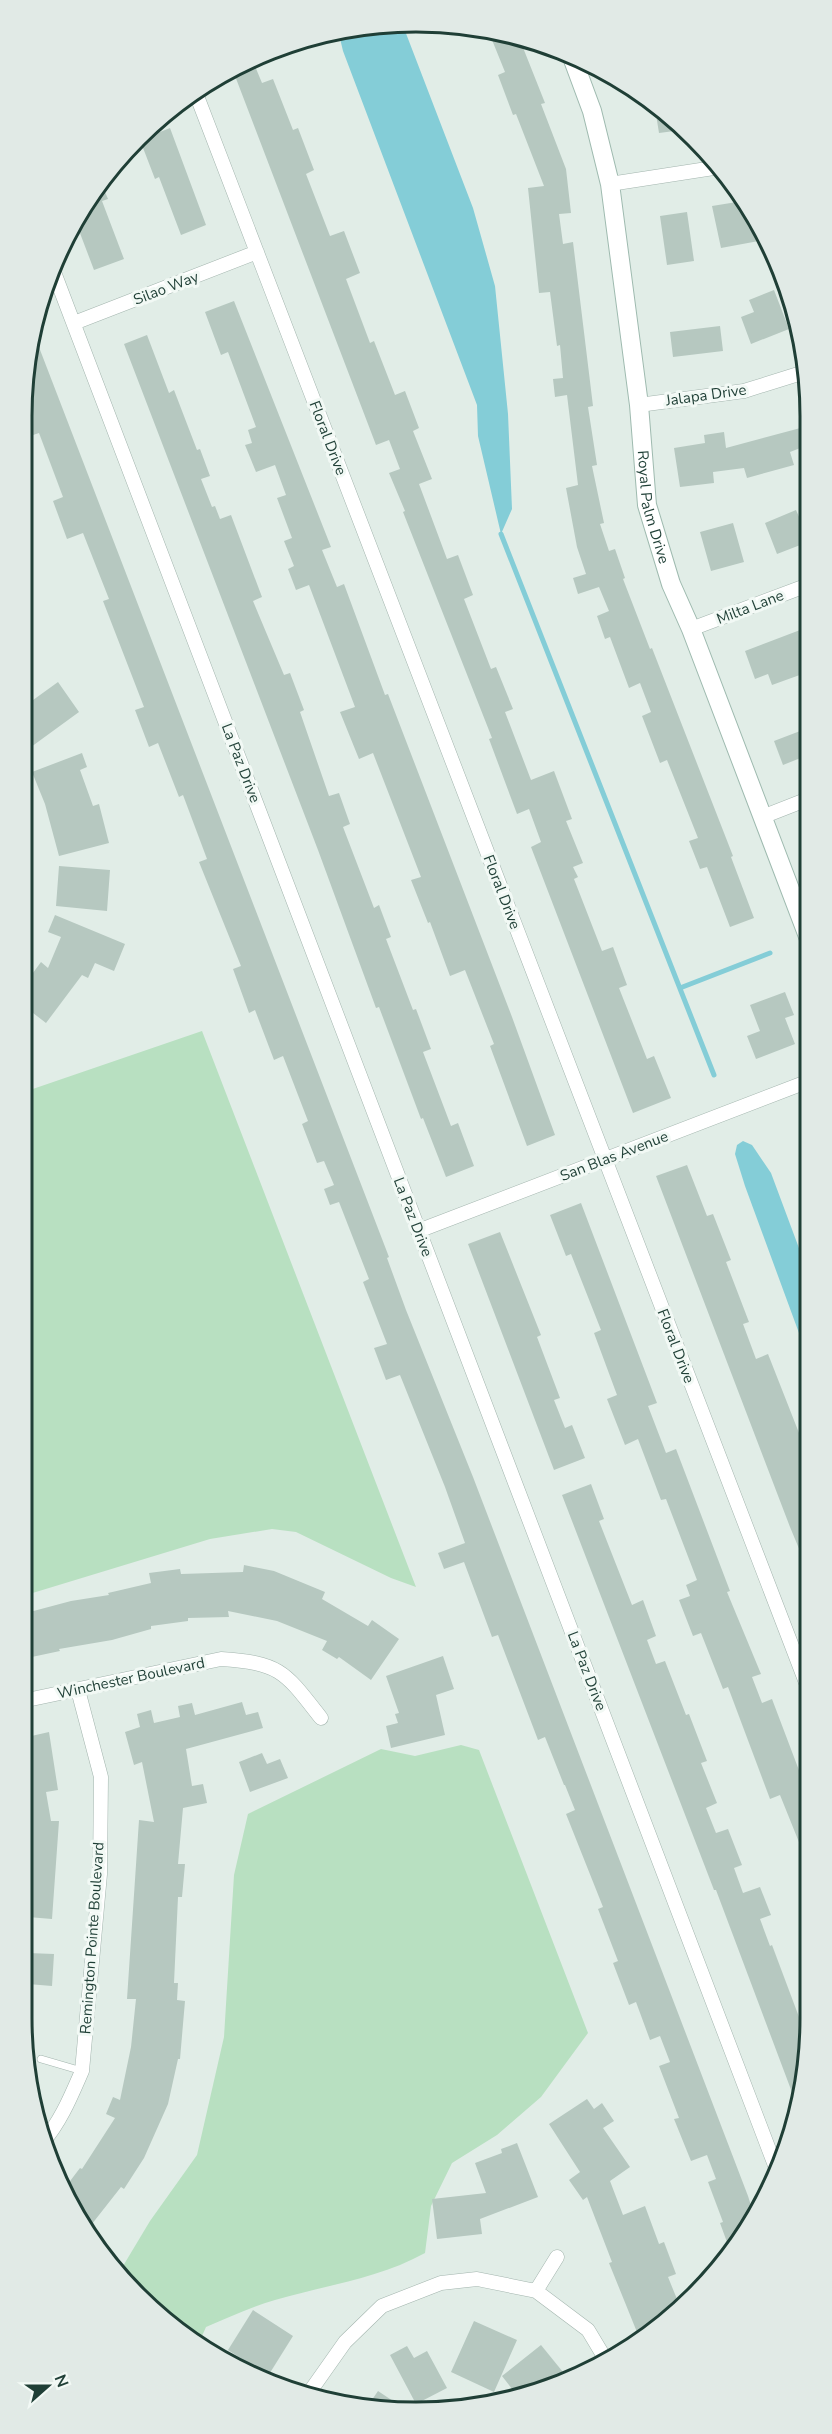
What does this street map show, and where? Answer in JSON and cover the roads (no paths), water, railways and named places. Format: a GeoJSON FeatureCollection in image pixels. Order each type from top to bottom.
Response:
{"type":"FeatureCollection","features":[{"type":"Feature","properties":{"kind":"street","name":"Royal Palm Drive"},"geometry":{"type":"LineString","coordinates":[[575,66],[592,111],[610,184],[639,405],[647,505],[671,584],[691,629],[800,916]]}},
{"type":"Feature","properties":{"kind":"street","name":"Floral Drive"},"geometry":{"type":"LineString","coordinates":[[198,99],[800,1667]]}},
{"type":"Feature","properties":{"kind":"street"},"geometry":{"type":"LineString","coordinates":[[610,184],[710,169]]}},
{"type":"Feature","properties":{"kind":"street","name":"Silao Way"},"geometry":{"type":"LineString","coordinates":[[74,323],[257,252]]}},
{"type":"Feature","properties":{"kind":"street","name":"La Paz Drive"},"geometry":{"type":"LineString","coordinates":[[57,279],[773,2159]]}},
{"type":"Feature","properties":{"kind":"street","name":"Jalapa Drive"},"geometry":{"type":"LineString","coordinates":[[639,405],[744,391],[798,374]]}},
{"type":"Feature","properties":{"kind":"street","name":"Milta Lane"},"geometry":{"type":"LineString","coordinates":[[691,629],[800,588]]}},
{"type":"Feature","properties":{"kind":"street"},"geometry":{"type":"LineString","coordinates":[[762,817],[800,802]]}},
{"type":"Feature","properties":{"kind":"street","name":"San Blas Avenue"},"geometry":{"type":"LineString","coordinates":[[418,1231],[800,1084]]}},
{"type":"Feature","properties":{"kind":"street","name":"Winchester Boulevard"},"geometry":{"type":"LineString","coordinates":[[32,1699],[194,1663],[220,1659],[252,1661],[270,1666],[289,1678],[321,1718]]}},
{"type":"Feature","properties":{"kind":"street","name":"Remington Pointe Boulevard"},"geometry":{"type":"LineString","coordinates":[[50,2134],[70,2099],[82,2071],[100,1874],[101,1777],[78,1690]]}},
{"type":"Feature","properties":{"kind":"street"},"geometry":{"type":"LineString","coordinates":[[536,2291],[557,2257]]}},
{"type":"Feature","properties":{"kind":"street"},"geometry":{"type":"LineString","coordinates":[[313,2388],[345,2342],[382,2306],[441,2283],[477,2279],[536,2291],[588,2330],[602,2354]]}},
{"type":"Feature","properties":{"kind":"lane"},"geometry":{"type":"LineString","coordinates":[[41,2059],[82,2071]]}},
{"type":"Feature","properties":{"kind":"water"},"geometry":{"type":"Polygon","coordinates":[[[405,32],[473,208],[495,286],[508,414],[512,509],[501,534],[478,436],[477,405],[340,39],[405,32]]]}},
{"type":"Feature","properties":{"kind":"water"},"geometry":{"type":"Polygon","coordinates":[[[743,1141],[752,1145],[771,1173],[800,1251],[800,1336],[745,1186],[735,1154],[737,1145],[743,1141]]]}},
{"type":"Feature","properties":{"kind":"waterway"},"geometry":{"type":"LineString","coordinates":[[501,534],[714,1075]]}},
{"type":"Feature","properties":{"kind":"waterway"},"geometry":{"type":"LineString","coordinates":[[680,988],[770,953]]}}]}
